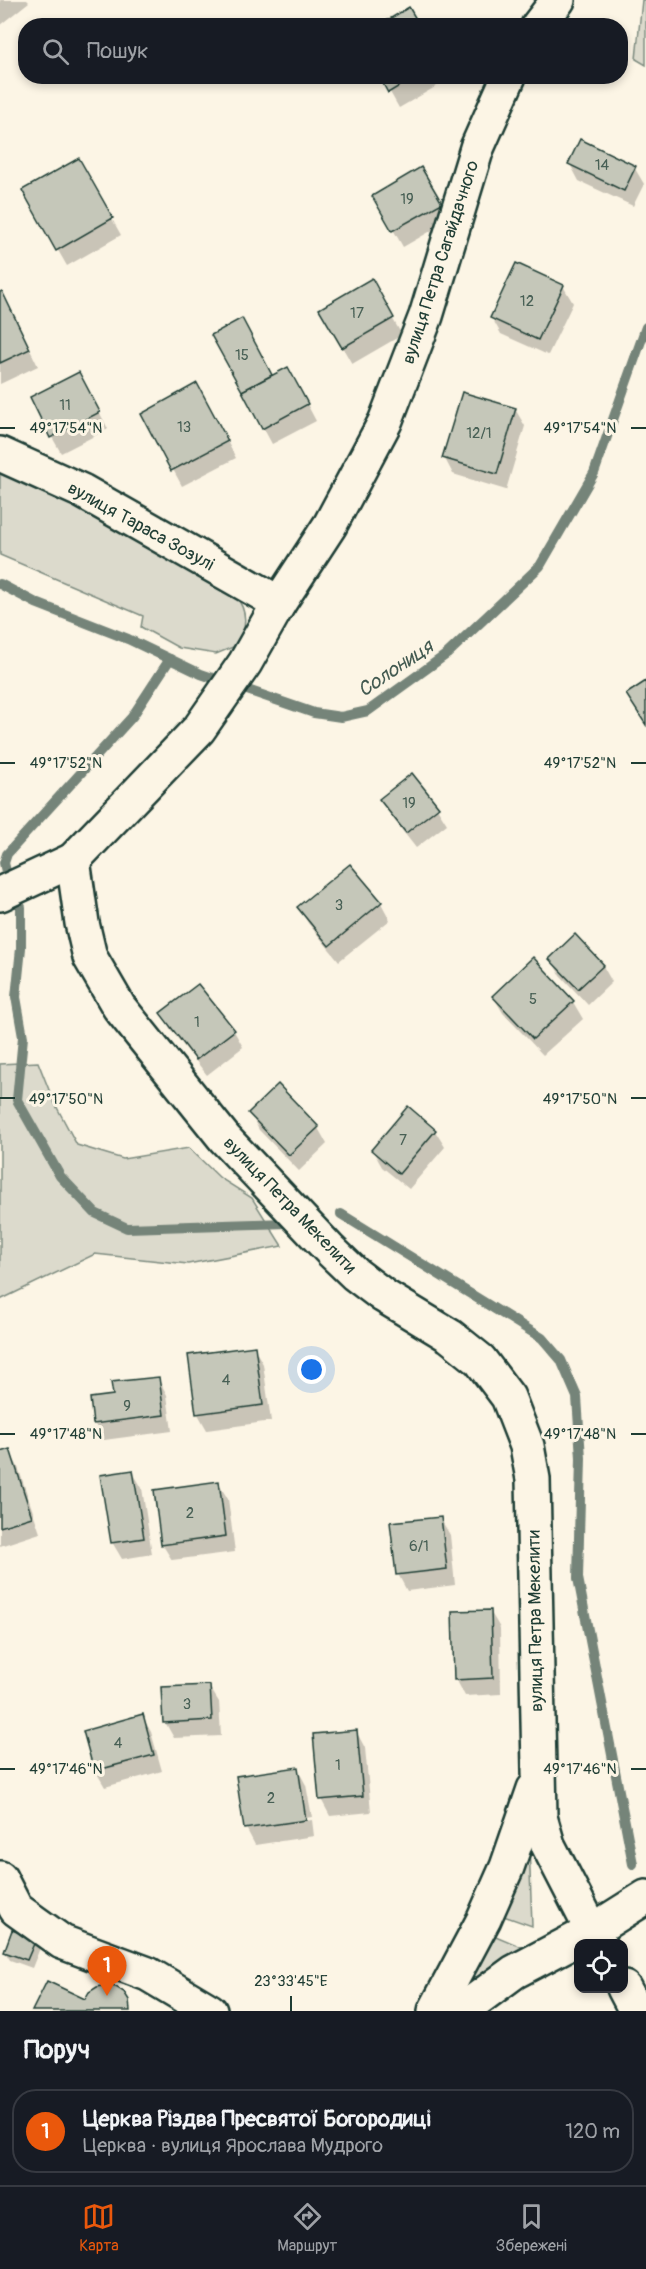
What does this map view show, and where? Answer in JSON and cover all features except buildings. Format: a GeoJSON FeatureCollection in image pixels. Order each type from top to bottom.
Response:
{"type":"FeatureCollection","features":[{"type":"Feature","properties":{"kind":"street"},"geometry":{"type":"LineString","coordinates":[[544,18],[558,0]]}},
{"type":"Feature","properties":{"kind":"street","name":"вулиця Петра Сагайдачного"},"geometry":{"type":"LineString","coordinates":[[279,603],[330,525],[385,422],[426,316],[477,147],[505,84]]}},
{"type":"Feature","properties":{"kind":"street","name":"вулиця Тараса Зозулі"},"geometry":{"type":"LineString","coordinates":[[0,454],[82,491],[279,603]]}},
{"type":"Feature","properties":{"kind":"street"},"geometry":{"type":"LineString","coordinates":[[0,894],[73,860],[200,729],[245,663],[279,603]]}},
{"type":"Feature","properties":{"kind":"street","name":"вулиця Петра Мекелити"},"geometry":{"type":"LineString","coordinates":[[73,860],[82,923],[90,957],[119,1007],[204,1113],[233,1148],[355,1274],[384,1296],[450,1336],[480,1360],[508,1397],[527,1446],[532,1479],[537,1778],[540,1817],[548,1845],[596,1937]]}},
{"type":"Feature","properties":{"kind":"street"},"geometry":{"type":"LineString","coordinates":[[435,2011],[484,1919],[507,1867],[537,1778]]}},
{"type":"Feature","properties":{"kind":"street"},"geometry":{"type":"LineString","coordinates":[[0,1878],[16,1909],[62,1942],[148,1974],[210,2011]]}},
{"type":"Feature","properties":{"kind":"street"},"geometry":{"type":"LineString","coordinates":[[461,2011],[514,1972],[596,1937],[646,1897]]}},
{"type":"Feature","properties":{"kind":"street"},"geometry":{"type":"LineString","coordinates":[[627,1993],[636,2011]]}},
{"type":"Feature","properties":{"kind":"shaded area"},"geometry":{"type":"Polygon","coordinates":[[[642,0],[646,0],[646,65],[636,59],[642,0]]]}},
{"type":"Feature","properties":{"kind":"shaded area"},"geometry":{"type":"Polygon","coordinates":[[[0,470],[79,505],[235,595],[242,607],[245,619],[238,645],[216,654],[179,648],[141,627],[143,616],[0,555],[0,470]]]}},
{"type":"Feature","properties":{"kind":"shaded area"},"geometry":{"type":"Polygon","coordinates":[[[38,1062],[53,1100],[77,1145],[123,1159],[189,1148],[220,1178],[252,1198],[282,1246],[188,1264],[95,1254],[0,1300],[0,1064],[38,1062]]]}},
{"type":"Feature","properties":{"kind":"shaded area"},"geometry":{"type":"Polygon","coordinates":[[[529,1843],[532,1926],[498,1914],[529,1843]]]}},
{"type":"Feature","properties":{"kind":"shaded area"},"geometry":{"type":"Polygon","coordinates":[[[491,1934],[524,1948],[455,2003],[491,1934]]]}},
{"type":"Feature","properties":{"kind":"waterway","name":"Солониця"},"geometry":{"type":"LineString","coordinates":[[0,584],[36,603],[128,639],[201,674],[314,713],[341,717],[368,711],[447,654],[540,566],[594,473],[646,327]]}},
{"type":"Feature","properties":{"kind":"waterway"},"geometry":{"type":"LineString","coordinates":[[9,884],[4,863],[7,854],[132,717],[170,659]]}},
{"type":"Feature","properties":{"kind":"waterway"},"geometry":{"type":"LineString","coordinates":[[21,907],[21,948],[16,997],[23,1037],[17,1100],[60,1176],[95,1213],[127,1228],[289,1223]]}},
{"type":"Feature","properties":{"kind":"waterway"},"geometry":{"type":"LineString","coordinates":[[341,1214],[542,1338],[561,1360],[577,1397],[581,1458],[578,1578],[633,1864]]}},
{"type":"Feature","properties":{"kind":"place","name":"Церква Різдва Пресвятої Богородиці"},"geometry":{"type":"Point","coordinates":[107,1996]}}]}
